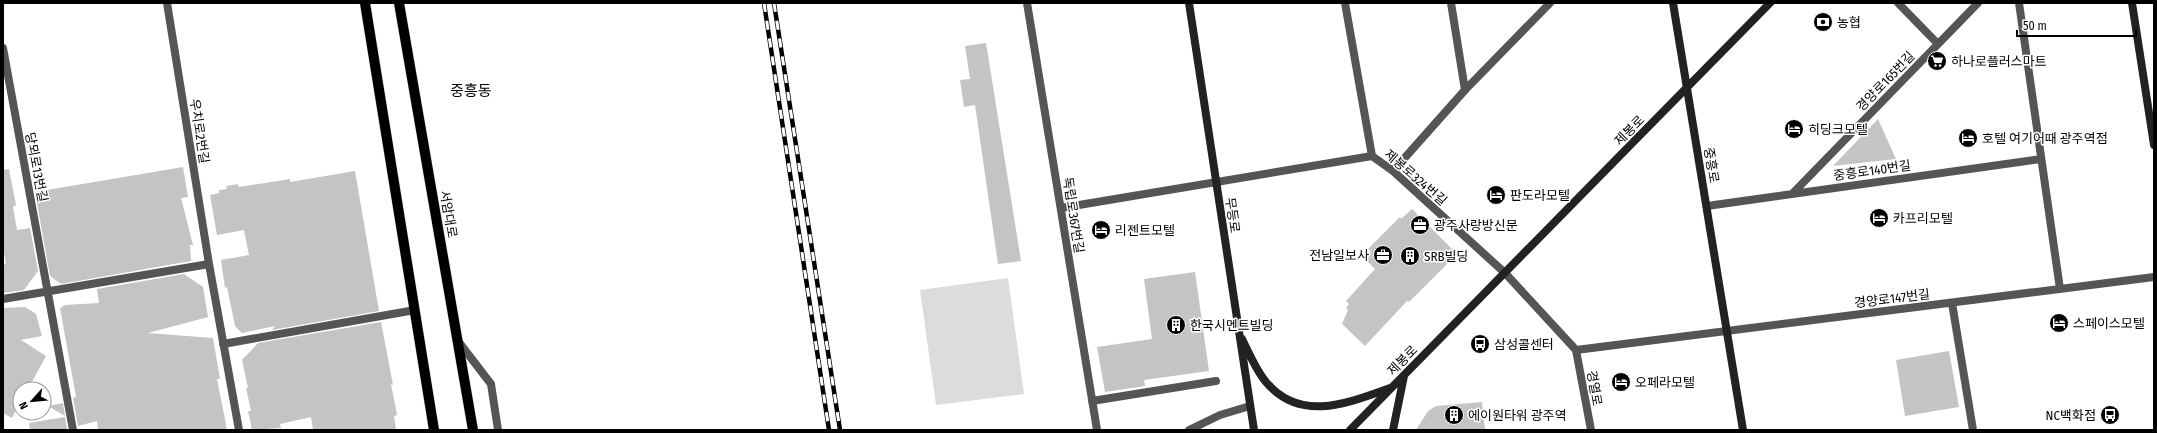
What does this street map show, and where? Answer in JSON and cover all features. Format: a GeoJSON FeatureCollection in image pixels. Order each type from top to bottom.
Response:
{"type":"FeatureCollection","features":[{"type":"Feature","properties":{"kind":"main road"},"geometry":{"type":"LineString","coordinates":[[365,3],[434,430]]}},
{"type":"Feature","properties":{"kind":"main road","name":"서암대로"},"geometry":{"type":"LineString","coordinates":[[399,3],[474,430]]}},
{"type":"Feature","properties":{"kind":"street","name":"우치로2번길"},"geometry":{"type":"LineString","coordinates":[[167,3],[209,264],[239,430]]}},
{"type":"Feature","properties":{"kind":"street","name":"독립로367번길"},"geometry":{"type":"LineString","coordinates":[[1027,3],[1096,430]]}},
{"type":"Feature","properties":{"kind":"street","name":"무등로"},"geometry":{"type":"LineString","coordinates":[[1189,3],[1254,430]]}},
{"type":"Feature","properties":{"kind":"street","name":"제봉로324번길"},"geometry":{"type":"LineString","coordinates":[[1345,3],[1372,156],[1393,171],[1505,274]]}},
{"type":"Feature","properties":{"kind":"street"},"geometry":{"type":"LineString","coordinates":[[1451,3],[1466,90]]}},
{"type":"Feature","properties":{"kind":"street"},"geometry":{"type":"LineString","coordinates":[[1393,171],[1466,90],[1550,3]]}},
{"type":"Feature","properties":{"kind":"street","name":"중흥로"},"geometry":{"type":"LineString","coordinates":[[1673,3],[1686,90],[1707,206],[1743,430]]}},
{"type":"Feature","properties":{"kind":"street","name":"제봉로"},"geometry":{"type":"LineString","coordinates":[[1350,430],[1770,3]]}},
{"type":"Feature","properties":{"kind":"street"},"geometry":{"type":"LineString","coordinates":[[1898,3],[1938,44]]}},
{"type":"Feature","properties":{"kind":"street","name":"경양로165번길"},"geometry":{"type":"LineString","coordinates":[[1793,193],[1978,3]]}},
{"type":"Feature","properties":{"kind":"street"},"geometry":{"type":"LineString","coordinates":[[2019,3],[2060,289]]}},
{"type":"Feature","properties":{"kind":"street"},"geometry":{"type":"LineString","coordinates":[[2132,3],[2154,145]]}},
{"type":"Feature","properties":{"kind":"street","name":"당뫼로13번길"},"geometry":{"type":"LineString","coordinates":[[3,48],[49,290],[73,430]]}},
{"type":"Feature","properties":{"kind":"street"},"geometry":{"type":"LineString","coordinates":[[1061,208],[1372,156]]}},
{"type":"Feature","properties":{"kind":"street","name":"중흥로140번길"},"geometry":{"type":"LineString","coordinates":[[1707,206],[2041,159]]}},
{"type":"Feature","properties":{"kind":"street"},"geometry":{"type":"LineString","coordinates":[[3,299],[209,264]]}},
{"type":"Feature","properties":{"kind":"street"},"geometry":{"type":"LineString","coordinates":[[1505,274],[1576,350],[1727,331]]}},
{"type":"Feature","properties":{"kind":"street","name":"경양로147번길"},"geometry":{"type":"LineString","coordinates":[[1727,331],[2154,278]]}},
{"type":"Feature","properties":{"kind":"street"},"geometry":{"type":"LineString","coordinates":[[1952,303],[1973,430]]}},
{"type":"Feature","properties":{"kind":"street"},"geometry":{"type":"LineString","coordinates":[[223,344],[415,310]]}},
{"type":"Feature","properties":{"kind":"street"},"geometry":{"type":"LineString","coordinates":[[1239,331],[1265,381],[1277,394],[1292,402],[1313,406],[1331,407],[1393,387]]}},
{"type":"Feature","properties":{"kind":"street"},"geometry":{"type":"LineString","coordinates":[[458,341],[491,384],[498,430]]}},
{"type":"Feature","properties":{"kind":"street","name":"경열로"},"geometry":{"type":"LineString","coordinates":[[1576,350],[1591,430]]}},
{"type":"Feature","properties":{"kind":"street"},"geometry":{"type":"LineString","coordinates":[[1393,430],[1404,376]]}},
{"type":"Feature","properties":{"kind":"street"},"geometry":{"type":"LineString","coordinates":[[1092,402],[1216,381]]}},
{"type":"Feature","properties":{"kind":"street"},"geometry":{"type":"LineString","coordinates":[[1189,430],[1220,415],[1250,406]]}},
{"type":"Feature","properties":{"kind":"shaded area"},"geometry":{"type":"Polygon","coordinates":[[[1008,278],[1024,394],[936,405],[920,290],[1008,278]]]}},
{"type":"Feature","properties":{"kind":"building"},"geometry":{"type":"Polygon","coordinates":[[[986,43],[1021,261],[998,264],[975,105],[964,107],[960,80],[970,79],[965,46],[986,43]]]}},
{"type":"Feature","properties":{"kind":"building"},"geometry":{"type":"Polygon","coordinates":[[[1878,119],[1896,159],[1833,166],[1878,119]]]}},
{"type":"Feature","properties":{"kind":"building"},"geometry":{"type":"Polygon","coordinates":[[[183,167],[188,197],[181,198],[193,245],[190,245],[191,261],[61,284],[50,276],[35,192],[183,167]]]}},
{"type":"Feature","properties":{"kind":"building"},"geometry":{"type":"Polygon","coordinates":[[[9,169],[16,205],[13,207],[17,230],[30,228],[38,271],[24,290],[3,293],[3,265],[6,264],[3,248],[3,170],[9,169]]]}},
{"type":"Feature","properties":{"kind":"building"},"geometry":{"type":"Polygon","coordinates":[[[355,171],[379,311],[272,330],[275,326],[242,333],[235,326],[227,287],[225,288],[221,260],[249,255],[244,230],[217,235],[210,195],[219,193],[219,190],[227,189],[226,186],[238,184],[239,187],[290,179],[290,182],[355,171]]]}},
{"type":"Feature","properties":{"kind":"building","name":"SRB빌딩"},"geometry":{"type":"Polygon","coordinates":[[[1412,209],[1457,254],[1409,302],[1407,301],[1365,346],[1342,324],[1348,310],[1346,308],[1349,304],[1346,301],[1375,269],[1364,258],[1371,251],[1368,249],[1400,217],[1401,219],[1412,209]]]}},
{"type":"Feature","properties":{"kind":"building","name":"한국시멘트빌딩"},"geometry":{"type":"Polygon","coordinates":[[[1195,272],[1209,371],[1144,380],[1145,386],[1105,392],[1097,347],[1152,339],[1144,279],[1195,272]]]}},
{"type":"Feature","properties":{"kind":"building"},"geometry":{"type":"Polygon","coordinates":[[[184,274],[203,287],[208,317],[148,333],[213,338],[220,379],[217,379],[227,430],[98,430],[97,421],[78,426],[73,398],[76,397],[60,308],[65,305],[99,303],[97,289],[184,274]]]}},
{"type":"Feature","properties":{"kind":"building"},"geometry":{"type":"Polygon","coordinates":[[[25,307],[36,314],[42,336],[21,340],[46,356],[32,381],[12,381],[12,418],[3,413],[3,308],[25,307]]]}},
{"type":"Feature","properties":{"kind":"building"},"geometry":{"type":"Polygon","coordinates":[[[381,322],[393,385],[391,384],[397,415],[394,416],[396,430],[313,430],[311,417],[280,424],[281,428],[252,430],[248,411],[251,411],[246,388],[248,388],[242,360],[258,343],[381,322]]]}},
{"type":"Feature","properties":{"kind":"building"},"geometry":{"type":"Polygon","coordinates":[[[1949,351],[1959,407],[1905,416],[1896,360],[1949,351]]]}},
{"type":"Feature","properties":{"kind":"building","name":"에이원타워 광주역"},"geometry":{"type":"Polygon","coordinates":[[[1482,402],[1485,430],[1416,430],[1428,411],[1436,406],[1482,402]]]}},
{"type":"Feature","properties":{"kind":"building"},"geometry":{"type":"Polygon","coordinates":[[[63,403],[65,416],[52,408],[52,405],[63,403]]]}},
{"type":"Feature","properties":{"kind":"building"},"geometry":{"type":"Polygon","coordinates":[[[65,417],[67,429],[30,430],[29,423],[52,421],[52,419],[65,417]]]}},
{"type":"Feature","properties":{"kind":"railway"},"geometry":{"type":"LineString","coordinates":[[764,3],[829,430]]}},
{"type":"Feature","properties":{"kind":"railway"},"geometry":{"type":"LineString","coordinates":[[774,3],[840,430]]}},
{"type":"Feature","properties":{"kind":"place","name":"농협"},"geometry":{"type":"Point","coordinates":[1823,22]}},
{"type":"Feature","properties":{"kind":"place","name":"하나로플러스마트"},"geometry":{"type":"Point","coordinates":[1937,61]}},
{"type":"Feature","properties":{"kind":"place","name":"히딩크모텔"},"geometry":{"type":"Point","coordinates":[1794,129]}},
{"type":"Feature","properties":{"kind":"place","name":"호텔 여기어때 광주역점"},"geometry":{"type":"Point","coordinates":[1968,138]}},
{"type":"Feature","properties":{"kind":"place","name":"판도라모텔"},"geometry":{"type":"Point","coordinates":[1496,195]}},
{"type":"Feature","properties":{"kind":"place","name":"카프리모텔"},"geometry":{"type":"Point","coordinates":[1879,218]}},
{"type":"Feature","properties":{"kind":"place","name":"광주사랑방신문"},"geometry":{"type":"Point","coordinates":[1420,225]}},
{"type":"Feature","properties":{"kind":"place","name":"리젠트모텔"},"geometry":{"type":"Point","coordinates":[1101,230]}},
{"type":"Feature","properties":{"kind":"place","name":"전남일보사"},"geometry":{"type":"Point","coordinates":[1383,255]}},
{"type":"Feature","properties":{"kind":"place","name":"SRB빌딩"},"geometry":{"type":"Point","coordinates":[1410,256]}},
{"type":"Feature","properties":{"kind":"place","name":"스페이스모텔"},"geometry":{"type":"Point","coordinates":[2059,323]}},
{"type":"Feature","properties":{"kind":"place","name":"한국시멘트빌딩"},"geometry":{"type":"Point","coordinates":[1176,325]}},
{"type":"Feature","properties":{"kind":"place","name":"삼성콜센터"},"geometry":{"type":"Point","coordinates":[1480,344]}},
{"type":"Feature","properties":{"kind":"place","name":"오페라모텔"},"geometry":{"type":"Point","coordinates":[1621,382]}},
{"type":"Feature","properties":{"kind":"place","name":"에이원타워 광주역"},"geometry":{"type":"Point","coordinates":[1454,415]}},
{"type":"Feature","properties":{"kind":"place","name":"NC백화점"},"geometry":{"type":"Point","coordinates":[2110,415]}},
{"type":"Feature","properties":{"kind":"district","name":"중흥동"},"geometry":{"type":"Point","coordinates":[471,91]}}]}
